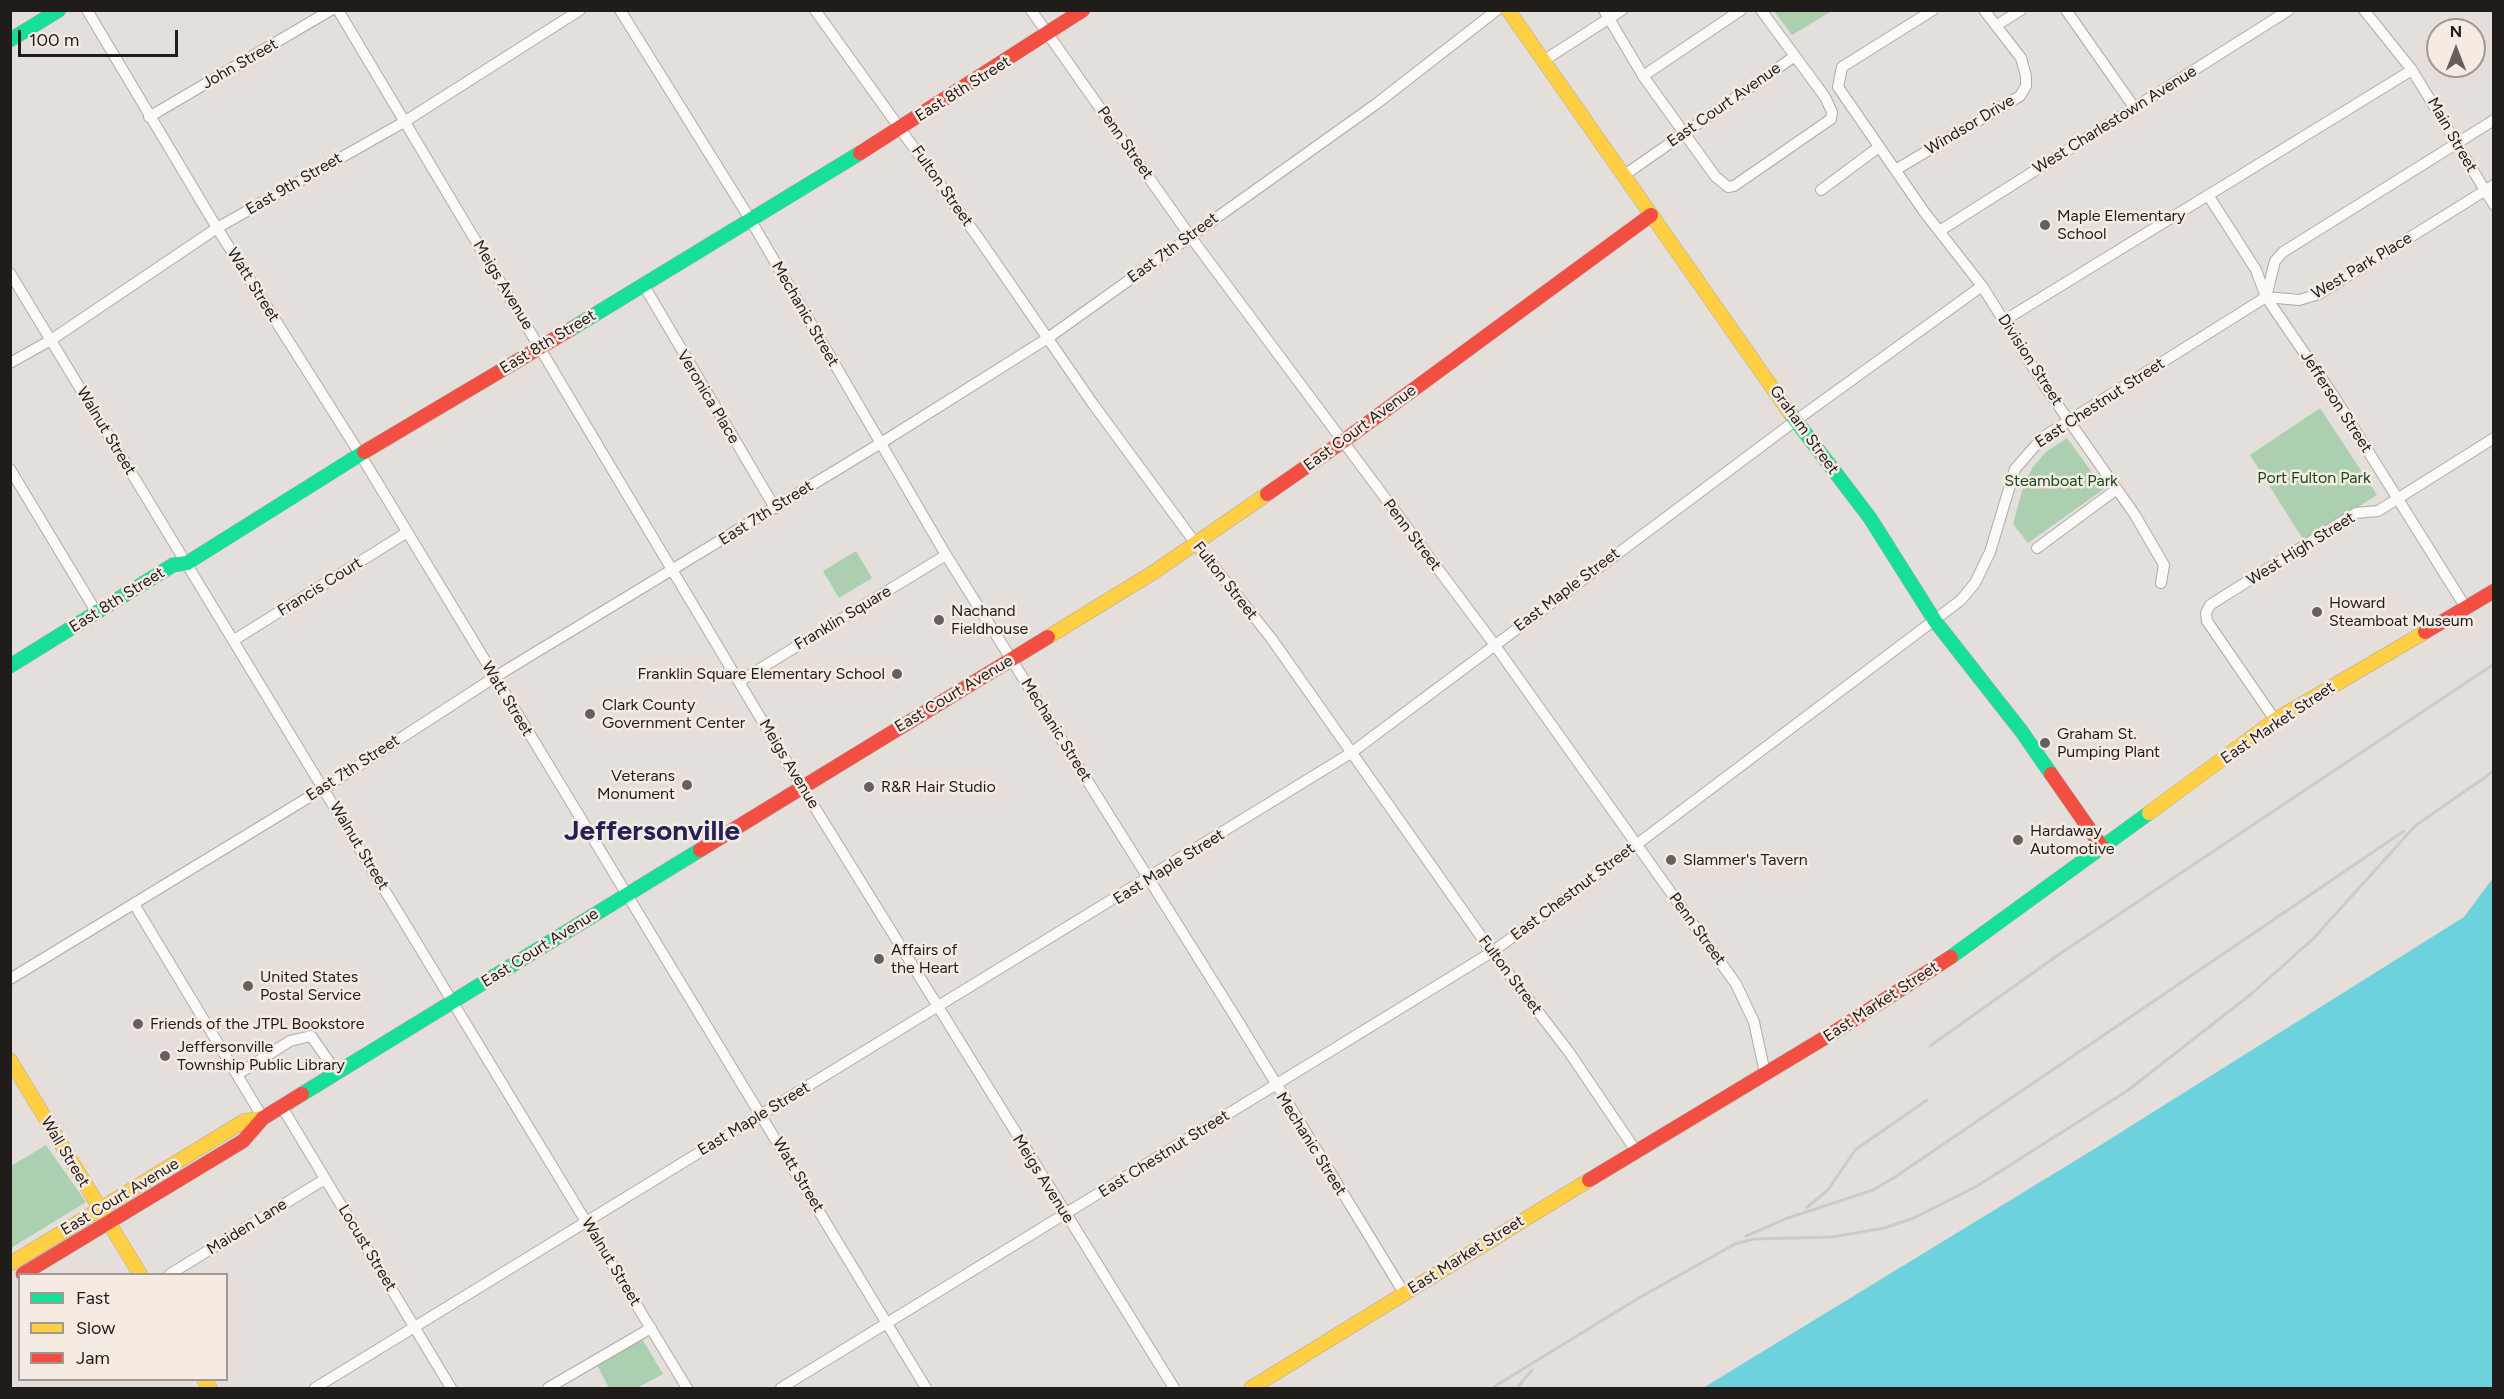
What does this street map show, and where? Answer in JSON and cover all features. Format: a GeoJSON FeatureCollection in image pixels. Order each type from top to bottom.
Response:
{"type":"FeatureCollection","features":[{"type":"Feature","properties":{"kind":"street"},"geometry":{"type":"LineString","coordinates":[[10,40],[59,10]]}},
{"type":"Feature","properties":{"kind":"street","name":"Watt Street"},"geometry":{"type":"LineString","coordinates":[[87,10],[149,117],[360,454],[926,1389]]}},
{"type":"Feature","properties":{"kind":"street","name":"John Street"},"geometry":{"type":"LineString","coordinates":[[149,117],[332,10]]}},
{"type":"Feature","properties":{"kind":"street","name":"Meigs Avenue"},"geometry":{"type":"LineString","coordinates":[[338,10],[802,787],[1174,1389]]}},
{"type":"Feature","properties":{"kind":"street","name":"East 9th Street"},"geometry":{"type":"LineString","coordinates":[[10,363],[51,340],[217,228],[404,122],[580,10]]}},
{"type":"Feature","properties":{"kind":"street","name":"Mechanic Street"},"geometry":{"type":"LineString","coordinates":[[620,10],[750,219],[946,555],[1404,1293]]}},
{"type":"Feature","properties":{"kind":"street","name":"Fulton Street"},"geometry":{"type":"LineString","coordinates":[[815,10],[1196,544],[1271,638],[1492,952],[1569,1052],[1636,1151]]}},
{"type":"Feature","properties":{"kind":"street","name":"Penn Street"},"geometry":{"type":"LineString","coordinates":[[1031,10],[1191,236],[1494,644],[1736,984],[1754,1022],[1765,1073]]}},
{"type":"Feature","properties":{"kind":"street","name":"East 8th Street"},"geometry":{"type":"LineString","coordinates":[[10,666],[173,565],[187,563],[360,454],[901,128],[1048,35],[1083,10]]}},
{"type":"Feature","properties":{"kind":"street","name":"East 7th Street"},"geometry":{"type":"LineString","coordinates":[[10,979],[324,788],[495,677],[673,571],[1048,338],[1376,104],[1497,10]]}},
{"type":"Feature","properties":{"kind":"street","name":"Graham Street"},"geometry":{"type":"LineString","coordinates":[[1508,10],[1795,421],[1870,518],[1935,621],[2022,732],[2102,847]]}},
{"type":"Feature","properties":{"kind":"street"},"geometry":{"type":"LineString","coordinates":[[1543,61],[1607,15],[1622,10]]}},
{"type":"Feature","properties":{"kind":"street"},"geometry":{"type":"LineString","coordinates":[[1643,76],[1741,10]]}},
{"type":"Feature","properties":{"kind":"street"},"geometry":{"type":"LineString","coordinates":[[1607,15],[1643,76],[1715,176],[1728,187],[1734,186],[1818,130],[1831,118],[1832,112],[1761,10]]}},
{"type":"Feature","properties":{"kind":"street"},"geometry":{"type":"LineString","coordinates":[[1934,10],[1842,67],[1838,87],[1897,169],[1929,219],[1941,230]]}},
{"type":"Feature","properties":{"kind":"street","name":"Windsor Drive"},"geometry":{"type":"LineString","coordinates":[[1897,169],[2020,96],[2026,86],[2024,67],[1984,10]]}},
{"type":"Feature","properties":{"kind":"street"},"geometry":{"type":"LineString","coordinates":[[1996,25],[2021,10]]}},
{"type":"Feature","properties":{"kind":"street"},"geometry":{"type":"LineString","coordinates":[[2066,10],[2134,107]]}},
{"type":"Feature","properties":{"kind":"street","name":"West Charlestown Avenue"},"geometry":{"type":"LineString","coordinates":[[1941,230],[2289,10]]}},
{"type":"Feature","properties":{"kind":"street","name":"Main Street"},"geometry":{"type":"LineString","coordinates":[[2364,10],[2412,70],[2456,144],[2489,188],[2493,205]]}},
{"type":"Feature","properties":{"kind":"street","name":"East Court Avenue"},"geometry":{"type":"LineString","coordinates":[[1623,176],[1795,56]]}},
{"type":"Feature","properties":{"kind":"street"},"geometry":{"type":"LineString","coordinates":[[2005,320],[2412,70]]}},
{"type":"Feature","properties":{"kind":"street"},"geometry":{"type":"LineString","coordinates":[[2266,297],[2275,261],[2283,252],[2493,120]]}},
{"type":"Feature","properties":{"kind":"street"},"geometry":{"type":"LineString","coordinates":[[1821,190],[1879,147]]}},
{"type":"Feature","properties":{"kind":"street","name":"West Park Place"},"geometry":{"type":"LineString","coordinates":[[2266,297],[2299,300],[2319,294],[2489,188]]}},
{"type":"Feature","properties":{"kind":"street","name":"Jefferson Street"},"geometry":{"type":"LineString","coordinates":[[2208,195],[2256,270],[2266,297],[2333,395],[2466,608]]}},
{"type":"Feature","properties":{"kind":"street","name":"East Court Avenue"},"geometry":{"type":"LineString","coordinates":[[26,1273],[243,1141],[263,1118],[1154,572],[1342,442],[1651,215]]}},
{"type":"Feature","properties":{"kind":"street","name":"Division Street"},"geometry":{"type":"LineString","coordinates":[[1941,230],[2005,320],[2160,555],[2165,573],[2161,583]]}},
{"type":"Feature","properties":{"kind":"street","name":"Walnut Street"},"geometry":{"type":"LineString","coordinates":[[10,273],[454,1001],[687,1389]]}},
{"type":"Feature","properties":{"kind":"street","name":"Veronica Place"},"geometry":{"type":"LineString","coordinates":[[643,284],[774,508]]}},
{"type":"Feature","properties":{"kind":"street","name":"East Maple Street"},"geometry":{"type":"LineString","coordinates":[[315,1389],[1351,753],[1795,421],[1982,286]]}},
{"type":"Feature","properties":{"kind":"street","name":"East Chestnut Street"},"geometry":{"type":"LineString","coordinates":[[781,1389],[1492,952],[1961,600],[1975,583],[1990,552],[2009,482],[2019,463],[2043,437],[2266,297]]}},
{"type":"Feature","properties":{"kind":"street","name":"West High Street"},"geometry":{"type":"LineString","coordinates":[[2275,720],[2214,632],[2206,613],[2210,605],[2356,513],[2378,511],[2493,438]]}},
{"type":"Feature","properties":{"kind":"street"},"geometry":{"type":"LineString","coordinates":[[10,469],[97,613]]}},
{"type":"Feature","properties":{"kind":"street"},"geometry":{"type":"LineString","coordinates":[[2037,548],[2117,489]]}},
{"type":"Feature","properties":{"kind":"street","name":"Francis Court"},"geometry":{"type":"LineString","coordinates":[[234,640],[406,533]]}},
{"type":"Feature","properties":{"kind":"street","name":"Franklin Square"},"geometry":{"type":"LineString","coordinates":[[740,681],[946,555]]}},
{"type":"Feature","properties":{"kind":"street","name":"East Market Street"},"geometry":{"type":"LineString","coordinates":[[1251,1389],[1636,1151],[1836,1031],[1979,938],[2275,720],[2493,591]]}},
{"type":"Feature","properties":{"kind":"street"},"geometry":{"type":"LineString","coordinates":[[134,904],[263,1118]]}},
{"type":"Feature","properties":{"kind":"street"},"geometry":{"type":"LineString","coordinates":[[238,1074],[290,1041],[311,1036],[337,1073]]}},
{"type":"Feature","properties":{"kind":"street","name":"Wall Street"},"geometry":{"type":"LineString","coordinates":[[12,1067],[139,1273]]}},
{"type":"Feature","properties":{"kind":"street","name":"Locust Street"},"geometry":{"type":"LineString","coordinates":[[282,1107],[452,1389]]}},
{"type":"Feature","properties":{"kind":"street","name":"East Court Avenue"},"geometry":{"type":"LineString","coordinates":[[10,1264],[244,1121],[263,1118]]}},
{"type":"Feature","properties":{"kind":"street","name":"Maiden Lane"},"geometry":{"type":"LineString","coordinates":[[173,1273],[325,1179]]}},
{"type":"Feature","properties":{"kind":"street"},"geometry":{"type":"LineString","coordinates":[[548,1389],[651,1328]]}},
{"type":"Feature","properties":{"kind":"green space"},"geometry":{"type":"Polygon","coordinates":[[[1774,11],[1832,11],[1792,35],[1774,11]]]}},
{"type":"Feature","properties":{"kind":"green space","name":"Port Fulton Park"},"geometry":{"type":"Polygon","coordinates":[[[2320,408],[2377,495],[2304,541],[2250,455],[2320,408]]]}},
{"type":"Feature","properties":{"kind":"green space","name":"Steamboat Park"},"geometry":{"type":"Polygon","coordinates":[[[2067,438],[2104,489],[2028,543],[2013,524],[2022,491],[2032,468],[2046,452],[2067,438]]]}},
{"type":"Feature","properties":{"kind":"green space"},"geometry":{"type":"Polygon","coordinates":[[[856,551],[872,578],[839,598],[823,571],[856,551]]]}},
{"type":"Feature","properties":{"kind":"green space"},"geometry":{"type":"Polygon","coordinates":[[[46,1145],[86,1202],[11,1248],[11,1166],[46,1145]]]}},
{"type":"Feature","properties":{"kind":"green space"},"geometry":{"type":"Polygon","coordinates":[[[641,1337],[663,1374],[637,1388],[609,1388],[597,1365],[641,1337]]]}},
{"type":"Feature","properties":{"kind":"water"},"geometry":{"type":"Polygon","coordinates":[[[2493,878],[2493,1388],[1703,1388],[2091,1151],[2464,917],[2493,878]]]}},
{"type":"Feature","properties":{"kind":"railway"},"geometry":{"type":"LineString","coordinates":[[1930,1046],[2061,953],[2494,664]]}},
{"type":"Feature","properties":{"kind":"railway"},"geometry":{"type":"LineString","coordinates":[[1492,1388],[1637,1299],[1735,1244],[1754,1239],[1832,1237],[1884,1228],[1914,1218],[1977,1186],[2127,1091],[2250,995],[2313,939],[2415,826],[2494,771]]}},
{"type":"Feature","properties":{"kind":"railway"},"geometry":{"type":"LineString","coordinates":[[1746,1236],[1785,1219],[1873,1190],[1895,1177],[2404,831]]}},
{"type":"Feature","properties":{"kind":"railway"},"geometry":{"type":"LineString","coordinates":[[1806,1208],[1828,1190],[1855,1150],[1927,1100]]}},
{"type":"Feature","properties":{"kind":"railway"},"geometry":{"type":"LineString","coordinates":[[1517,1388],[1532,1370]]}},
{"type":"Feature","properties":{"kind":"traffic: fast"},"geometry":{"type":"LineString","coordinates":[[10,40],[59,10]]}},
{"type":"Feature","properties":{"kind":"traffic: fast"},"geometry":{"type":"LineString","coordinates":[[571,329],[860,153]]}},
{"type":"Feature","properties":{"kind":"traffic: fast"},"geometry":{"type":"LineString","coordinates":[[1790,413],[1870,518],[1935,621],[2022,732],[2051,774]]}},
{"type":"Feature","properties":{"kind":"traffic: fast"},"geometry":{"type":"LineString","coordinates":[[10,666],[173,565],[187,563],[364,452]]}},
{"type":"Feature","properties":{"kind":"traffic: fast"},"geometry":{"type":"LineString","coordinates":[[1951,957],[2149,813]]}},
{"type":"Feature","properties":{"kind":"traffic: fast"},"geometry":{"type":"LineString","coordinates":[[302,1094],[700,850]]}},
{"type":"Feature","properties":{"kind":"traffic: slow"},"geometry":{"type":"LineString","coordinates":[[1508,10],[1790,413]]}},
{"type":"Feature","properties":{"kind":"traffic: slow"},"geometry":{"type":"LineString","coordinates":[[1048,637],[1154,572],[1267,494]]}},
{"type":"Feature","properties":{"kind":"traffic: slow"},"geometry":{"type":"LineString","coordinates":[[2149,813],[2275,720],[2425,632]]}},
{"type":"Feature","properties":{"kind":"traffic: slow"},"geometry":{"type":"LineString","coordinates":[[10,1060],[139,1273]]}},
{"type":"Feature","properties":{"kind":"traffic: slow"},"geometry":{"type":"LineString","coordinates":[[10,1264],[244,1121],[263,1118]]}},
{"type":"Feature","properties":{"kind":"traffic: slow"},"geometry":{"type":"LineString","coordinates":[[1251,1388],[1589,1180]]}},
{"type":"Feature","properties":{"kind":"traffic: slow"},"geometry":{"type":"LineString","coordinates":[[205,1381],[210,1388]]}},
{"type":"Feature","properties":{"kind":"traffic: jam"},"geometry":{"type":"LineString","coordinates":[[860,153],[1083,10]]}},
{"type":"Feature","properties":{"kind":"traffic: jam"},"geometry":{"type":"LineString","coordinates":[[1267,494],[1342,442],[1651,215]]}},
{"type":"Feature","properties":{"kind":"traffic: jam"},"geometry":{"type":"LineString","coordinates":[[364,452],[571,329]]}},
{"type":"Feature","properties":{"kind":"traffic: jam"},"geometry":{"type":"LineString","coordinates":[[2425,632],[2494,591]]}},
{"type":"Feature","properties":{"kind":"traffic: jam"},"geometry":{"type":"LineString","coordinates":[[700,850],[1048,637]]}},
{"type":"Feature","properties":{"kind":"traffic: jam"},"geometry":{"type":"LineString","coordinates":[[2051,774],[2102,847]]}},
{"type":"Feature","properties":{"kind":"traffic: jam"},"geometry":{"type":"LineString","coordinates":[[1589,1180],[1836,1031],[1951,957]]}},
{"type":"Feature","properties":{"kind":"traffic: jam"},"geometry":{"type":"LineString","coordinates":[[25,1273],[243,1141],[263,1118],[302,1094]]}},
{"type":"Feature","properties":{"kind":"place","name":"Maple Elementary School"},"geometry":{"type":"Point","coordinates":[2045,225]}},
{"type":"Feature","properties":{"kind":"place","name":"Howard Steamboat Museum"},"geometry":{"type":"Point","coordinates":[2317,612]}},
{"type":"Feature","properties":{"kind":"place","name":"Nachand Fieldhouse"},"geometry":{"type":"Point","coordinates":[939,620]}},
{"type":"Feature","properties":{"kind":"place","name":"Franklin Square Elementary School"},"geometry":{"type":"Point","coordinates":[897,674]}},
{"type":"Feature","properties":{"kind":"place","name":"Clark County Government Center"},"geometry":{"type":"Point","coordinates":[590,714]}},
{"type":"Feature","properties":{"kind":"place","name":"Graham St. Pumping Plant"},"geometry":{"type":"Point","coordinates":[2045,743]}},
{"type":"Feature","properties":{"kind":"place","name":"Veterans Monument"},"geometry":{"type":"Point","coordinates":[687,785]}},
{"type":"Feature","properties":{"kind":"place","name":"R&R Hair Studio"},"geometry":{"type":"Point","coordinates":[869,787]}},
{"type":"Feature","properties":{"kind":"place","name":"Hardaway Automotive"},"geometry":{"type":"Point","coordinates":[2018,840]}},
{"type":"Feature","properties":{"kind":"place","name":"Slammer's Tavern"},"geometry":{"type":"Point","coordinates":[1671,860]}},
{"type":"Feature","properties":{"kind":"place","name":"Affairs of the Heart"},"geometry":{"type":"Point","coordinates":[879,959]}},
{"type":"Feature","properties":{"kind":"place","name":"United States Postal Service"},"geometry":{"type":"Point","coordinates":[248,986]}},
{"type":"Feature","properties":{"kind":"place","name":"Friends of the JTPL Bookstore"},"geometry":{"type":"Point","coordinates":[138,1024]}},
{"type":"Feature","properties":{"kind":"place","name":"Jeffersonville Township Public Library"},"geometry":{"type":"Point","coordinates":[165,1056]}},
{"type":"Feature","properties":{"kind":"district","name":"Jeffersonville"},"geometry":{"type":"Point","coordinates":[652,832]}}]}
